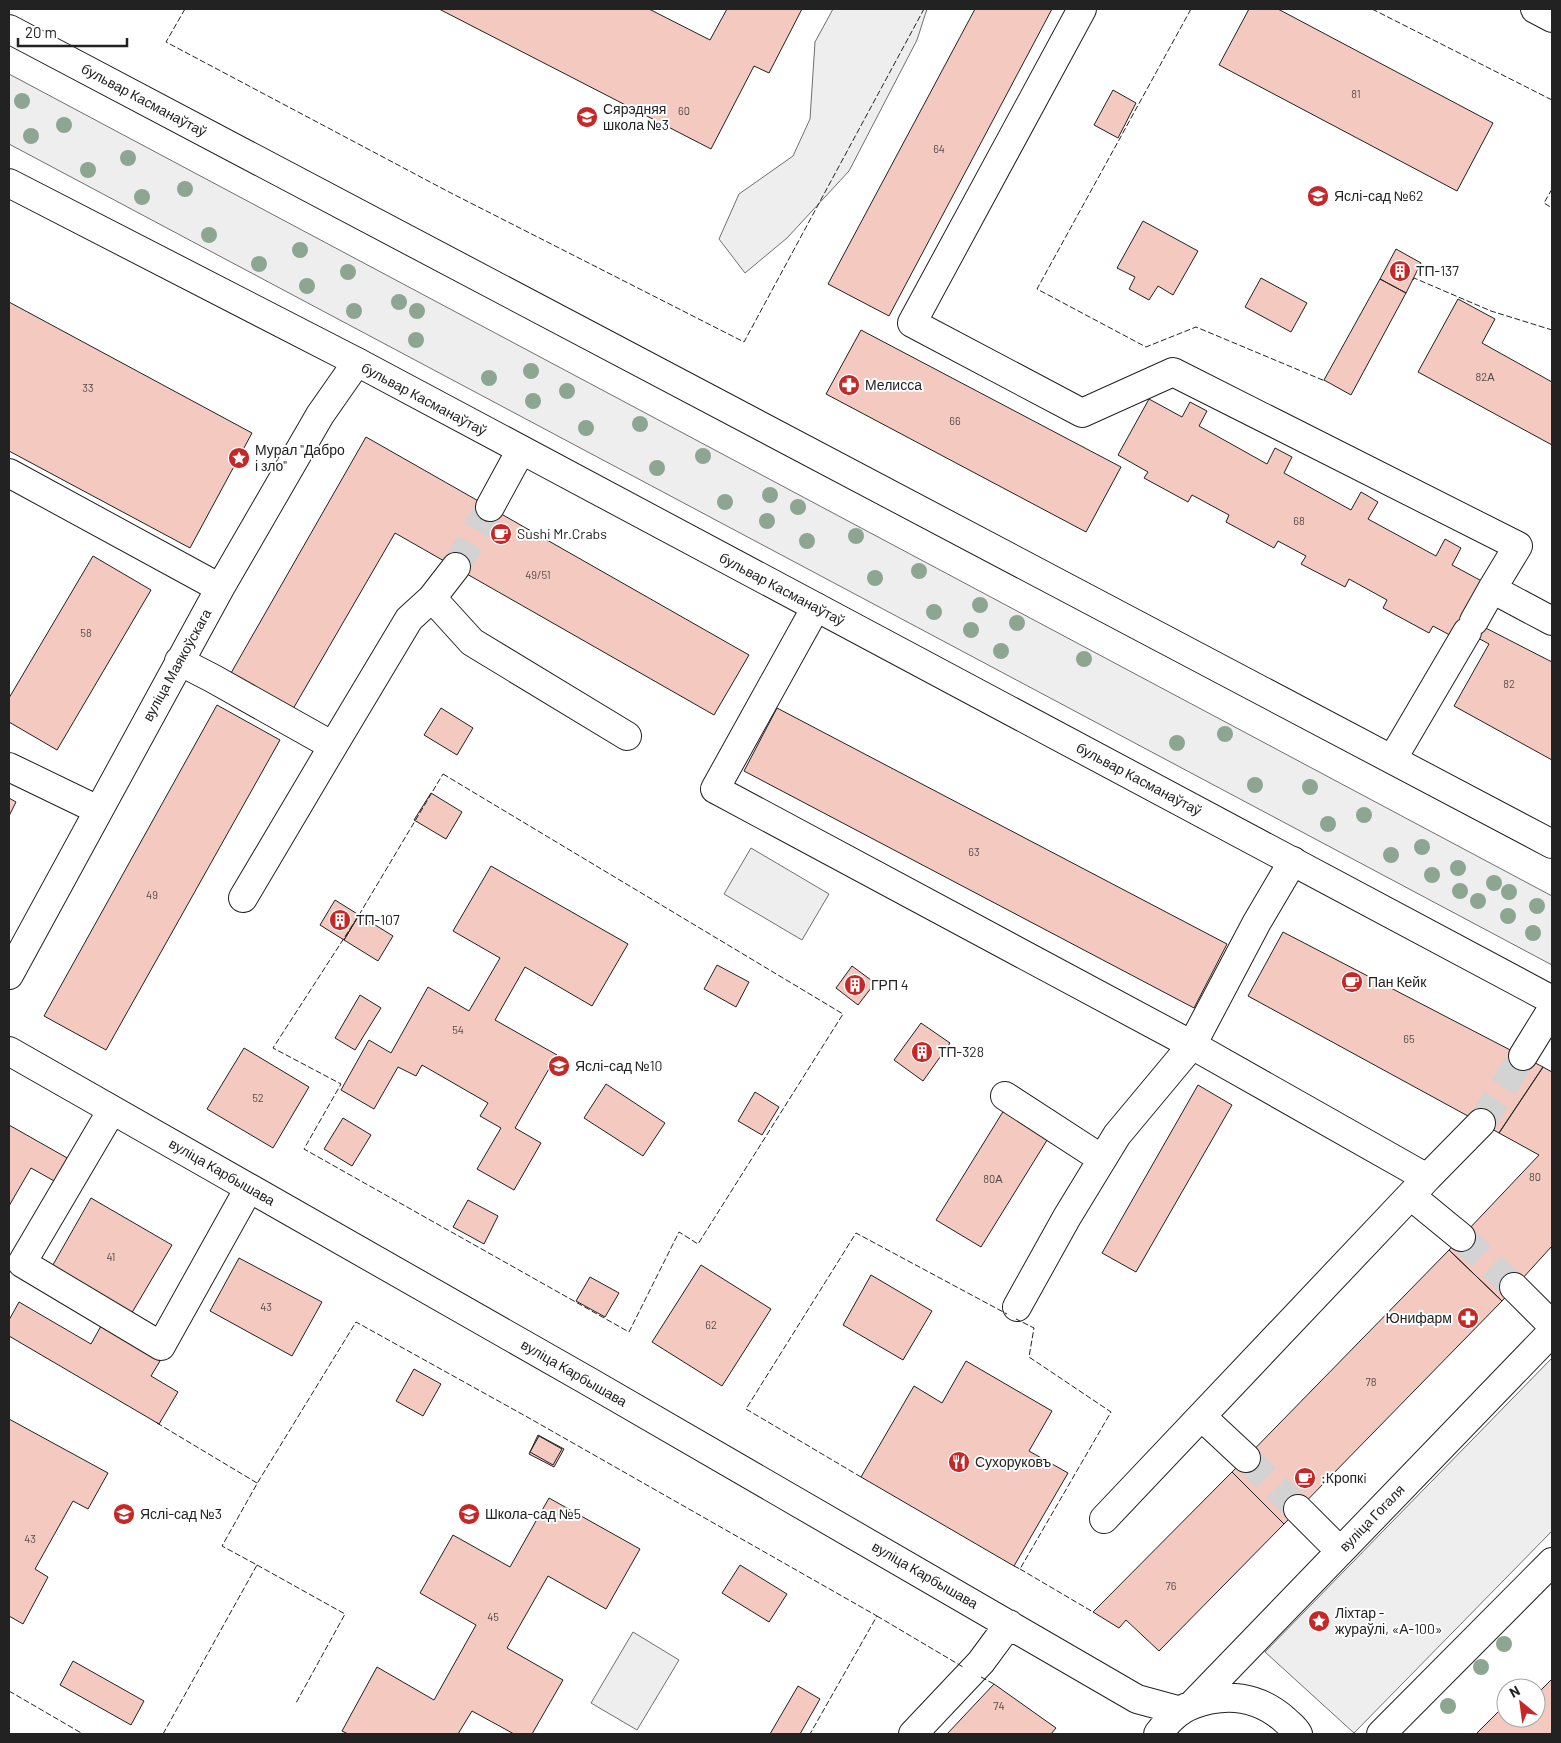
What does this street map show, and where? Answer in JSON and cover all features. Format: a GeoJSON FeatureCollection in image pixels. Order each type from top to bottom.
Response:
{"type":"FeatureCollection","features":[{"type":"Feature","properties":{"kind":"main road"},"geometry":{"type":"LineString","coordinates":[[1082,9],[912,323],[1082,413],[1173,372],[1518,546],[1393,758]]}},
{"type":"Feature","properties":{"kind":"main road"},"geometry":{"type":"LineString","coordinates":[[1535,9],[1552,18]]}},
{"type":"Feature","properties":{"kind":"main road","name":"бульвар Касманаўтаў"},"geometry":{"type":"LineString","coordinates":[[9,29],[1393,758],[1552,844]]}},
{"type":"Feature","properties":{"kind":"main road","name":"бульвар Касманаўтаў"},"geometry":{"type":"LineString","coordinates":[[9,183],[357,362],[1552,1000]]}},
{"type":"Feature","properties":{"kind":"main road","name":"вуліца Маякоўскага"},"geometry":{"type":"LineString","coordinates":[[9,975],[220,588],[320,415],[357,362]]}},
{"type":"Feature","properties":{"kind":"main road"},"geometry":{"type":"LineString","coordinates":[[490,507],[521,450]]}},
{"type":"Feature","properties":{"kind":"main road"},"geometry":{"type":"LineString","coordinates":[[9,473],[220,588]]}},
{"type":"Feature","properties":{"kind":"main road"},"geometry":{"type":"LineString","coordinates":[[243,898],[409,619],[432,598],[456,567]]}},
{"type":"Feature","properties":{"kind":"main road"},"geometry":{"type":"LineString","coordinates":[[1492,589],[1552,622]]}},
{"type":"Feature","properties":{"kind":"main road"},"geometry":{"type":"LineString","coordinates":[[432,598],[472,642],[627,736]]}},
{"type":"Feature","properties":{"kind":"main road"},"geometry":{"type":"LineString","coordinates":[[816,607],[715,789],[1192,1044],[1419,1187],[1461,1237]]}},
{"type":"Feature","properties":{"kind":"main road"},"geometry":{"type":"LineString","coordinates":[[179,661],[332,746]]}},
{"type":"Feature","properties":{"kind":"main road"},"geometry":{"type":"LineString","coordinates":[[9,767],[98,810]]}},
{"type":"Feature","properties":{"kind":"main road"},"geometry":{"type":"LineString","coordinates":[[1017,1307],[1067,1217],[1117,1135],[1192,1044],[1292,861]]}},
{"type":"Feature","properties":{"kind":"main road"},"geometry":{"type":"LineString","coordinates":[[1523,1056],[1552,1009]]}},
{"type":"Feature","properties":{"kind":"main road","name":"вуліца Карбышава"},"geometry":{"type":"LineString","coordinates":[[9,1051],[1137,1698],[1186,1708]]}},
{"type":"Feature","properties":{"kind":"main road"},"geometry":{"type":"LineString","coordinates":[[1005,1096],[1102,1159]]}},
{"type":"Feature","properties":{"kind":"main road"},"geometry":{"type":"LineString","coordinates":[[112,1110],[22,1263],[161,1346],[250,1188]]}},
{"type":"Feature","properties":{"kind":"main road"},"geometry":{"type":"LineString","coordinates":[[1104,1519],[1481,1123]]}},
{"type":"Feature","properties":{"kind":"main road"},"geometry":{"type":"LineString","coordinates":[[1514,1287],[1552,1325]]}},
{"type":"Feature","properties":{"kind":"main road","name":"вуліца Гогаля"},"geometry":{"type":"LineString","coordinates":[[1157,1734],[1167,1722],[1186,1708],[1552,1332]]}},
{"type":"Feature","properties":{"kind":"main road"},"geometry":{"type":"LineString","coordinates":[[1202,1417],[1246,1458]]}},
{"type":"Feature","properties":{"kind":"main road"},"geometry":{"type":"LineString","coordinates":[[1298,1509],[1340,1551]]}},
{"type":"Feature","properties":{"kind":"main road"},"geometry":{"type":"LineString","coordinates":[[1381,1734],[1552,1562]]}},
{"type":"Feature","properties":{"kind":"main road"},"geometry":{"type":"LineString","coordinates":[[912,1734],[982,1662],[1009,1624]]}},
{"type":"Feature","properties":{"kind":"main road"},"geometry":{"type":"LineString","coordinates":[[1137,1698],[1157,1734]]}},
{"type":"Feature","properties":{"kind":"main road"},"geometry":{"type":"LineString","coordinates":[[1186,1708],[1219,1698],[1247,1699],[1274,1710],[1298,1734]]}},
{"type":"Feature","properties":{"kind":"shaded area"},"geometry":{"type":"Polygon","coordinates":[[[833,9],[927,9],[917,40],[849,171],[787,238],[745,273],[719,239],[739,194],[793,156],[810,119],[815,42],[833,9]]]}},
{"type":"Feature","properties":{"kind":"shaded area"},"geometry":{"type":"Polygon","coordinates":[[[9,74],[1552,896],[1552,965],[9,144],[9,74]]]}},
{"type":"Feature","properties":{"kind":"shaded area"},"geometry":{"type":"Polygon","coordinates":[[[751,848],[829,894],[802,940],[724,894],[751,848]]]}},
{"type":"Feature","properties":{"kind":"shaded area"},"geometry":{"type":"Polygon","coordinates":[[[1552,1358],[1552,1531],[1354,1733],[1265,1652],[1552,1358]]]}},
{"type":"Feature","properties":{"kind":"shaded area"},"geometry":{"type":"Polygon","coordinates":[[[633,1632],[679,1660],[637,1730],[591,1703],[633,1632]]]}},
{"type":"Feature","properties":{"kind":"building"},"geometry":{"type":"Polygon","coordinates":[[[439,9],[649,9],[710,40],[727,9],[802,9],[769,73],[754,66],[711,149],[439,9]]]}},
{"type":"Feature","properties":{"kind":"building"},"geometry":{"type":"Polygon","coordinates":[[[975,9],[1052,9],[889,316],[828,284],[975,9]]]}},
{"type":"Feature","properties":{"kind":"building"},"geometry":{"type":"Polygon","coordinates":[[[1249,9],[1278,9],[1493,123],[1457,191],[1219,65],[1249,9]]]}},
{"type":"Feature","properties":{"kind":"building"},"geometry":{"type":"Polygon","coordinates":[[[1113,90],[1136,103],[1118,138],[1094,125],[1113,90]]]}},
{"type":"Feature","properties":{"kind":"building"},"geometry":{"type":"Polygon","coordinates":[[[1143,221],[1198,251],[1173,295],[1158,286],[1149,300],[1129,289],[1135,277],[1117,268],[1143,221]]]}},
{"type":"Feature","properties":{"kind":"building","name":"ТП-137"},"geometry":{"type":"Polygon","coordinates":[[[1396,249],[1421,263],[1406,293],[1380,279],[1396,249]]]}},
{"type":"Feature","properties":{"kind":"building"},"geometry":{"type":"Polygon","coordinates":[[[1261,278],[1307,303],[1291,332],[1245,307],[1261,278]]]}},
{"type":"Feature","properties":{"kind":"building"},"geometry":{"type":"Polygon","coordinates":[[[1380,279],[1406,293],[1351,395],[1324,380],[1380,279]]]}},
{"type":"Feature","properties":{"kind":"building"},"geometry":{"type":"Polygon","coordinates":[[[1458,299],[1495,319],[1482,343],[1552,382],[1552,445],[1418,372],[1458,299]]]}},
{"type":"Feature","properties":{"kind":"building"},"geometry":{"type":"Polygon","coordinates":[[[9,302],[252,433],[190,548],[9,451],[9,302]]]}},
{"type":"Feature","properties":{"kind":"building"},"geometry":{"type":"Polygon","coordinates":[[[861,330],[1121,467],[1086,532],[826,394],[861,330]]]}},
{"type":"Feature","properties":{"kind":"building"},"geometry":{"type":"Polygon","coordinates":[[[1149,399],[1182,417],[1190,402],[1207,411],[1199,426],[1267,464],[1275,448],[1292,457],[1284,473],[1351,510],[1361,492],[1378,502],[1368,519],[1436,556],[1445,539],[1461,548],[1452,565],[1489,585],[1459,640],[1433,626],[1429,633],[1383,608],[1387,600],[1349,579],[1345,587],[1301,564],[1306,556],[1278,541],[1274,548],[1226,522],[1229,515],[1192,495],[1188,502],[1144,478],[1148,472],[1118,455],[1149,399]]]}},
{"type":"Feature","properties":{"kind":"building"},"geometry":{"type":"Polygon","coordinates":[[[366,437],[749,655],[714,715],[395,533],[293,709],[231,673],[366,437]]]}},
{"type":"Feature","properties":{"kind":"building"},"geometry":{"type":"Polygon","coordinates":[[[93,556],[151,590],[57,750],[9,722],[9,698],[93,556]]]}},
{"type":"Feature","properties":{"kind":"building"},"geometry":{"type":"Polygon","coordinates":[[[1470,620],[1552,662],[1552,760],[1454,706],[1489,644],[1465,631],[1470,620]]]}},
{"type":"Feature","properties":{"kind":"building"},"geometry":{"type":"Polygon","coordinates":[[[217,705],[280,740],[106,1050],[44,1016],[217,705]]]}},
{"type":"Feature","properties":{"kind":"building"},"geometry":{"type":"Polygon","coordinates":[[[441,708],[473,728],[457,755],[424,735],[441,708]]]}},
{"type":"Feature","properties":{"kind":"building"},"geometry":{"type":"Polygon","coordinates":[[[777,708],[1227,944],[1194,1008],[744,771],[777,708]]]}},
{"type":"Feature","properties":{"kind":"building"},"geometry":{"type":"Polygon","coordinates":[[[431,793],[462,812],[446,839],[414,820],[431,793]]]}},
{"type":"Feature","properties":{"kind":"building"},"geometry":{"type":"Polygon","coordinates":[[[9,798],[16,802],[9,816],[9,798]]]}},
{"type":"Feature","properties":{"kind":"building"},"geometry":{"type":"Polygon","coordinates":[[[491,866],[628,944],[592,1006],[525,967],[495,1020],[557,1055],[515,1128],[541,1143],[514,1190],[477,1169],[501,1128],[480,1116],[488,1103],[422,1065],[416,1076],[398,1067],[374,1109],[341,1090],[369,1040],[391,1053],[428,987],[469,1011],[500,958],[453,931],[491,866]]]}},
{"type":"Feature","properties":{"kind":"building","name":"ТП-107"},"geometry":{"type":"Polygon","coordinates":[[[335,900],[359,915],[344,940],[320,925],[335,900]]]}},
{"type":"Feature","properties":{"kind":"building"},"geometry":{"type":"Polygon","coordinates":[[[359,915],[393,936],[378,961],[344,940],[359,915]]]}},
{"type":"Feature","properties":{"kind":"building"},"geometry":{"type":"Polygon","coordinates":[[[1283,932],[1543,1067],[1499,1133],[1248,996],[1283,932]]]}},
{"type":"Feature","properties":{"kind":"building"},"geometry":{"type":"Polygon","coordinates":[[[717,965],[749,982],[736,1007],[704,989],[717,965]]]}},
{"type":"Feature","properties":{"kind":"building","name":"ГРП 4"},"geometry":{"type":"Polygon","coordinates":[[[852,966],[875,983],[858,1005],[836,988],[852,966]]]}},
{"type":"Feature","properties":{"kind":"building"},"geometry":{"type":"Polygon","coordinates":[[[360,995],[381,1008],[355,1050],[335,1038],[360,995]]]}},
{"type":"Feature","properties":{"kind":"building","name":"ТП-328"},"geometry":{"type":"Polygon","coordinates":[[[921,1023],[950,1043],[923,1081],[894,1060],[921,1023]]]}},
{"type":"Feature","properties":{"kind":"building"},"geometry":{"type":"Polygon","coordinates":[[[244,1048],[309,1087],[273,1148],[207,1109],[244,1048]]]}},
{"type":"Feature","properties":{"kind":"building"},"geometry":{"type":"Polygon","coordinates":[[[1543,1067],[1552,1072],[1552,1246],[1502,1301],[1449,1250],[1539,1155],[1499,1133],[1543,1067]]]}},
{"type":"Feature","properties":{"kind":"building"},"geometry":{"type":"Polygon","coordinates":[[[606,1084],[665,1123],[643,1156],[584,1118],[606,1084]]]}},
{"type":"Feature","properties":{"kind":"building"},"geometry":{"type":"Polygon","coordinates":[[[1198,1085],[1232,1105],[1136,1272],[1102,1253],[1198,1085]]]}},
{"type":"Feature","properties":{"kind":"building"},"geometry":{"type":"Polygon","coordinates":[[[755,1092],[779,1107],[762,1135],[738,1121],[755,1092]]]}},
{"type":"Feature","properties":{"kind":"building"},"geometry":{"type":"Polygon","coordinates":[[[1004,1110],[1049,1137],[981,1247],[936,1220],[1004,1110]]]}},
{"type":"Feature","properties":{"kind":"building"},"geometry":{"type":"Polygon","coordinates":[[[343,1118],[371,1135],[352,1166],[324,1149],[343,1118]]]}},
{"type":"Feature","properties":{"kind":"building"},"geometry":{"type":"Polygon","coordinates":[[[9,1125],[69,1159],[56,1182],[31,1168],[9,1206],[9,1125]]]}},
{"type":"Feature","properties":{"kind":"building"},"geometry":{"type":"Polygon","coordinates":[[[91,1198],[172,1245],[130,1316],[50,1270],[91,1198]]]}},
{"type":"Feature","properties":{"kind":"building"},"geometry":{"type":"Polygon","coordinates":[[[468,1200],[498,1216],[484,1244],[453,1227],[468,1200]]]}},
{"type":"Feature","properties":{"kind":"building"},"geometry":{"type":"Polygon","coordinates":[[[1449,1250],[1502,1301],[1284,1524],[1232,1472],[1449,1250]]]}},
{"type":"Feature","properties":{"kind":"building"},"geometry":{"type":"Polygon","coordinates":[[[239,1258],[322,1302],[292,1356],[210,1311],[239,1258]]]}},
{"type":"Feature","properties":{"kind":"building"},"geometry":{"type":"Polygon","coordinates":[[[701,1265],[771,1309],[722,1386],[652,1342],[701,1265]]]}},
{"type":"Feature","properties":{"kind":"building"},"geometry":{"type":"Polygon","coordinates":[[[871,1275],[932,1311],[903,1360],[843,1325],[871,1275]]]}},
{"type":"Feature","properties":{"kind":"building"},"geometry":{"type":"Polygon","coordinates":[[[590,1277],[619,1293],[605,1317],[576,1301],[590,1277]]]}},
{"type":"Feature","properties":{"kind":"building"},"geometry":{"type":"Polygon","coordinates":[[[19,1302],[91,1344],[101,1326],[160,1361],[151,1376],[178,1392],[159,1424],[9,1336],[9,1320],[19,1302]]]}},
{"type":"Feature","properties":{"kind":"building","name":"Сухоруковъ"},"geometry":{"type":"Polygon","coordinates":[[[966,1361],[1052,1411],[1029,1451],[1068,1473],[1014,1566],[861,1477],[914,1386],[942,1403],[966,1361]]]}},
{"type":"Feature","properties":{"kind":"building"},"geometry":{"type":"Polygon","coordinates":[[[414,1369],[441,1384],[423,1416],[396,1401],[414,1369]]]}},
{"type":"Feature","properties":{"kind":"building"},"geometry":{"type":"Polygon","coordinates":[[[9,1419],[108,1473],[88,1509],[73,1501],[35,1569],[48,1577],[23,1624],[9,1616],[9,1419]]]}},
{"type":"Feature","properties":{"kind":"building"},"geometry":{"type":"Polygon","coordinates":[[[538,1435],[564,1449],[554,1467],[529,1454],[538,1435]]]}},
{"type":"Feature","properties":{"kind":"building"},"geometry":{"type":"Polygon","coordinates":[[[539,1436],[562,1449],[553,1465],[530,1452],[539,1436]]]}},
{"type":"Feature","properties":{"kind":"building"},"geometry":{"type":"Polygon","coordinates":[[[1232,1472],[1284,1524],[1159,1651],[1126,1620],[1119,1628],[1093,1612],[1232,1472]]]}},
{"type":"Feature","properties":{"kind":"building"},"geometry":{"type":"Polygon","coordinates":[[[549,1498],[640,1549],[606,1609],[548,1576],[507,1648],[563,1680],[532,1734],[514,1734],[472,1711],[458,1734],[348,1734],[342,1731],[377,1667],[434,1700],[476,1625],[420,1593],[453,1535],[510,1567],[549,1498]]]}},
{"type":"Feature","properties":{"kind":"building"},"geometry":{"type":"Polygon","coordinates":[[[740,1565],[787,1594],[769,1622],[722,1593],[740,1565]]]}},
{"type":"Feature","properties":{"kind":"building"},"geometry":{"type":"Polygon","coordinates":[[[73,1661],[144,1701],[131,1725],[60,1685],[73,1661]]]}},
{"type":"Feature","properties":{"kind":"building"},"geometry":{"type":"Polygon","coordinates":[[[1552,1679],[1552,1734],[1476,1734],[1496,1714],[1496,1728],[1546,1728],[1546,1685],[1552,1679]]]}},
{"type":"Feature","properties":{"kind":"building"},"geometry":{"type":"Polygon","coordinates":[[[994,1684],[1056,1728],[1051,1734],[947,1734],[994,1684]]]}},
{"type":"Feature","properties":{"kind":"building"},"geometry":{"type":"Polygon","coordinates":[[[798,1686],[820,1699],[800,1734],[770,1734],[798,1686]]]}},
{"type":"Feature","properties":{"kind":"tunnel"},"geometry":{"type":"LineString","coordinates":[[456,567],[490,507]]}},
{"type":"Feature","properties":{"kind":"tunnel"},"geometry":{"type":"LineString","coordinates":[[1481,1123],[1523,1056]]}},
{"type":"Feature","properties":{"kind":"tunnel"},"geometry":{"type":"LineString","coordinates":[[1461,1237],[1514,1287]]}},
{"type":"Feature","properties":{"kind":"tunnel"},"geometry":{"type":"LineString","coordinates":[[1246,1458],[1298,1509]]}},
{"type":"Feature","properties":{"kind":"fence"},"geometry":{"type":"LineString","coordinates":[[185,9],[166,42],[449,192],[744,342],[924,9]]}},
{"type":"Feature","properties":{"kind":"fence"},"geometry":{"type":"LineString","coordinates":[[1191,9],[1037,289],[1146,347],[1196,327],[1325,381]]}},
{"type":"Feature","properties":{"kind":"fence"},"geometry":{"type":"LineString","coordinates":[[1372,9],[1552,100]]}},
{"type":"Feature","properties":{"kind":"fence"},"geometry":{"type":"LineString","coordinates":[[1552,189],[1544,203],[1552,208]]}},
{"type":"Feature","properties":{"kind":"fence"},"geometry":{"type":"LineString","coordinates":[[1413,280],[1414,278],[1491,311],[1552,330]]}},
{"type":"Feature","properties":{"kind":"fence"},"geometry":{"type":"LineString","coordinates":[[443,774],[843,1014],[698,1244],[679,1232],[629,1332],[304,1149],[341,1084],[273,1048],[359,915],[443,774]]}},
{"type":"Feature","properties":{"kind":"fence"},"geometry":{"type":"LineString","coordinates":[[861,1477],[746,1409],[856,1233],[1007,1314]]}},
{"type":"Feature","properties":{"kind":"fence"},"geometry":{"type":"LineString","coordinates":[[1014,1566],[1020,1569],[1111,1412],[1029,1357],[1034,1328],[1016,1319]]}},
{"type":"Feature","properties":{"kind":"fence"},"geometry":{"type":"LineString","coordinates":[[163,1734],[257,1565],[222,1546],[258,1482],[356,1322],[877,1616],[810,1734]]}},
{"type":"Feature","properties":{"kind":"fence"},"geometry":{"type":"LineString","coordinates":[[157,1423],[257,1483]]}},
{"type":"Feature","properties":{"kind":"fence"},"geometry":{"type":"LineString","coordinates":[[257,1565],[345,1614],[296,1703]]}},
{"type":"Feature","properties":{"kind":"fence"},"geometry":{"type":"LineString","coordinates":[[1020,1569],[1093,1612]]}},
{"type":"Feature","properties":{"kind":"fence"},"geometry":{"type":"LineString","coordinates":[[877,1616],[963,1667]]}},
{"type":"Feature","properties":{"kind":"fence"},"geometry":{"type":"LineString","coordinates":[[981,1677],[994,1684]]}},
{"type":"Feature","properties":{"kind":"fence"},"geometry":{"type":"LineString","coordinates":[[9,1691],[83,1734]]}},
{"type":"Feature","properties":{"kind":"place","name":"Сярэдняя школа №3"},"geometry":{"type":"Point","coordinates":[587,117]}},
{"type":"Feature","properties":{"kind":"place","name":"Яслі-сад №62"},"geometry":{"type":"Point","coordinates":[1318,196]}},
{"type":"Feature","properties":{"kind":"place","name":"ТП-137"},"geometry":{"type":"Point","coordinates":[1400,271]}},
{"type":"Feature","properties":{"kind":"place","name":"Мелисса"},"geometry":{"type":"Point","coordinates":[849,385]}},
{"type":"Feature","properties":{"kind":"place","name":"Мурал \"Дабро і зло\""},"geometry":{"type":"Point","coordinates":[239,458]}},
{"type":"Feature","properties":{"kind":"place","name":"Sushi Mr.Crabs"},"geometry":{"type":"Point","coordinates":[501,534]}},
{"type":"Feature","properties":{"kind":"place","name":"ТП-107"},"geometry":{"type":"Point","coordinates":[340,920]}},
{"type":"Feature","properties":{"kind":"place","name":"Пан Кейк"},"geometry":{"type":"Point","coordinates":[1352,982]}},
{"type":"Feature","properties":{"kind":"place","name":"ГРП 4"},"geometry":{"type":"Point","coordinates":[855,985]}},
{"type":"Feature","properties":{"kind":"place","name":"ТП-328"},"geometry":{"type":"Point","coordinates":[922,1052]}},
{"type":"Feature","properties":{"kind":"place","name":"Яслі-сад №10"},"geometry":{"type":"Point","coordinates":[559,1066]}},
{"type":"Feature","properties":{"kind":"place","name":"Юнифарм"},"geometry":{"type":"Point","coordinates":[1468,1318]}},
{"type":"Feature","properties":{"kind":"place","name":"Сухоруковъ"},"geometry":{"type":"Point","coordinates":[959,1462]}},
{"type":"Feature","properties":{"kind":"place","name":":Кропкi"},"geometry":{"type":"Point","coordinates":[1305,1478]}},
{"type":"Feature","properties":{"kind":"place","name":"Яслі-сад №3"},"geometry":{"type":"Point","coordinates":[124,1514]}},
{"type":"Feature","properties":{"kind":"place","name":"Школа-сад №5"},"geometry":{"type":"Point","coordinates":[469,1514]}},
{"type":"Feature","properties":{"kind":"place","name":"Ліхтар - жураўлі, «А-100»"},"geometry":{"type":"Point","coordinates":[1319,1621]}}]}
